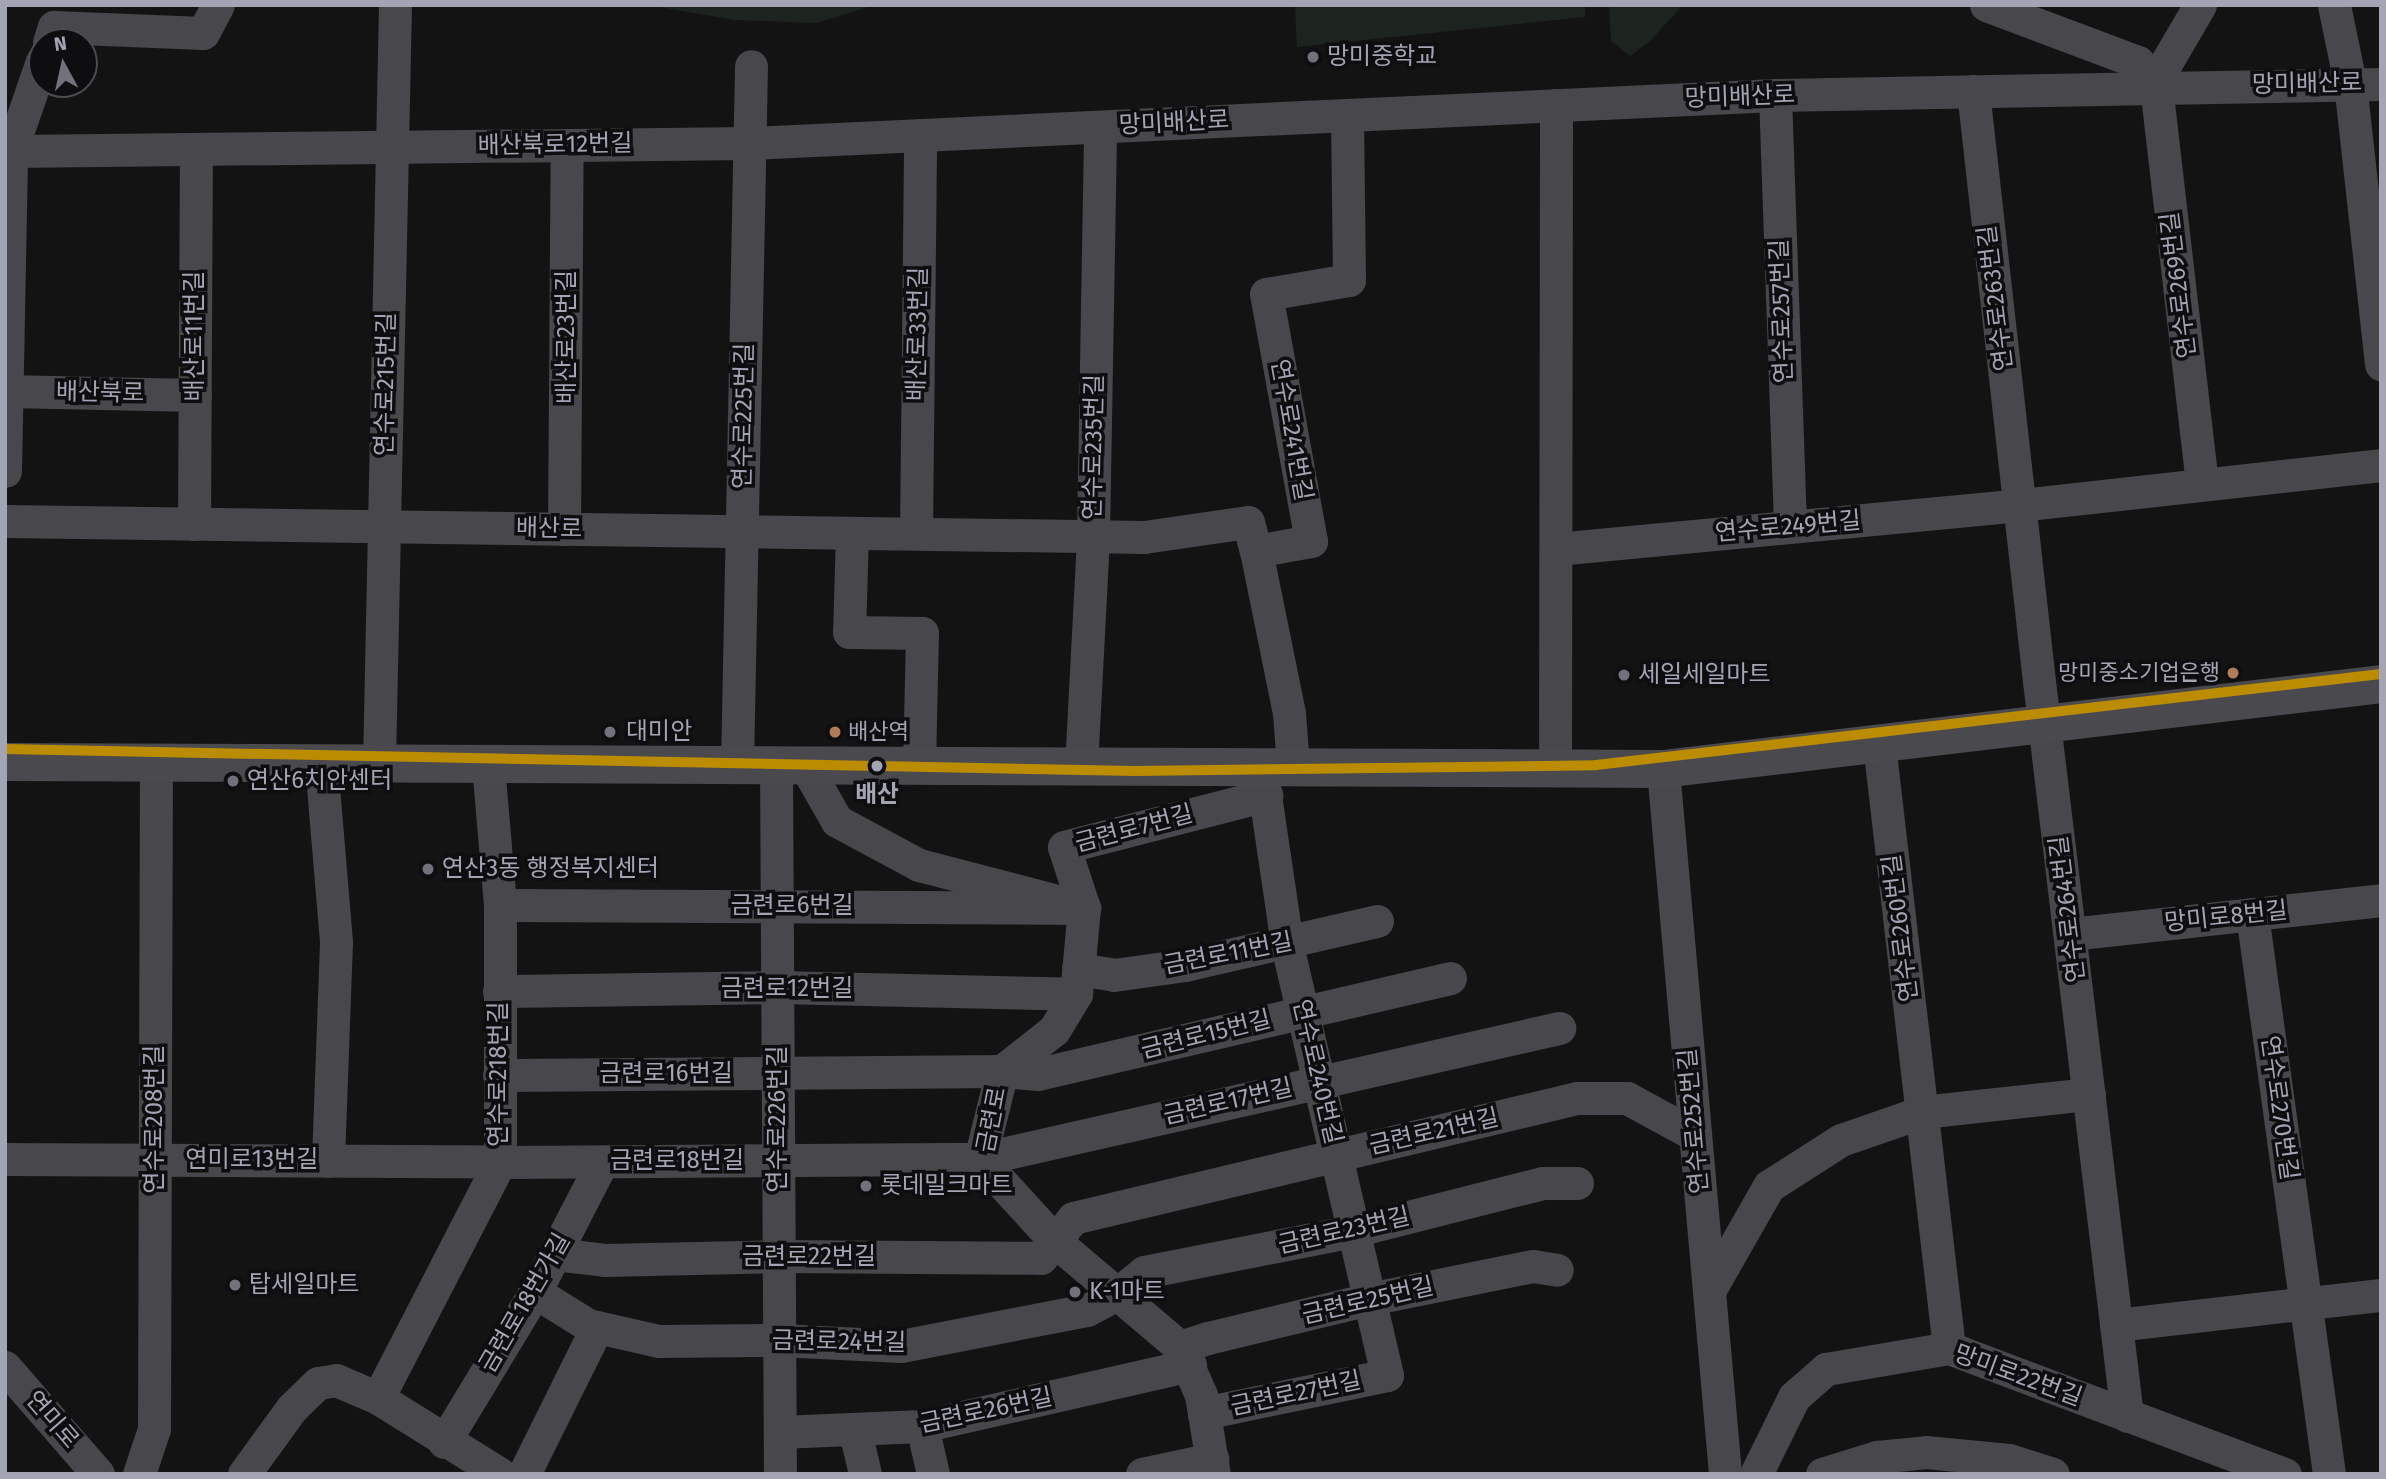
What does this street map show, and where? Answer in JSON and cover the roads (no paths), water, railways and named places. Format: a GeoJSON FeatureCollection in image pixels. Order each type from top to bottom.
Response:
{"type":"FeatureCollection","features":[{"type":"Feature","properties":{"kind":"main road"},"geometry":{"type":"LineString","coordinates":[[5,762],[1082,767],[1273,777],[1555,769],[1663,769],[2381,684]]}},
{"type":"Feature","properties":{"kind":"street"},"geometry":{"type":"LineString","coordinates":[[98,29],[203,33],[218,5]]}},
{"type":"Feature","properties":{"kind":"street","name":"연수로215번길"},"geometry":{"type":"LineString","coordinates":[[379,764],[395,5]]}},
{"type":"Feature","properties":{"kind":"street"},"geometry":{"type":"LineString","coordinates":[[1986,5],[2138,61],[2156,86],[2200,5]]}},
{"type":"Feature","properties":{"kind":"street"},"geometry":{"type":"LineString","coordinates":[[2334,5],[2365,83],[2380,356]]}},
{"type":"Feature","properties":{"kind":"street"},"geometry":{"type":"LineString","coordinates":[[54,28],[79,28]]}},
{"type":"Feature","properties":{"kind":"street","name":"연수로225번길"},"geometry":{"type":"LineString","coordinates":[[737,765],[751,66]]}},
{"type":"Feature","properties":{"kind":"street","name":"망미배산로"},"geometry":{"type":"LineString","coordinates":[[1100,127],[1775,95],[2365,83]]}},
{"type":"Feature","properties":{"kind":"street","name":"연수로269번길"},"geometry":{"type":"LineString","coordinates":[[2156,86],[2202,484]]}},
{"type":"Feature","properties":{"kind":"street","name":"연수로263번길"},"geometry":{"type":"LineString","coordinates":[[1973,91],[2046,724]]}},
{"type":"Feature","properties":{"kind":"street","name":"연수로257번길"},"geometry":{"type":"LineString","coordinates":[[1775,95],[1790,527]]}},
{"type":"Feature","properties":{"kind":"street"},"geometry":{"type":"LineString","coordinates":[[5,471],[8,149],[28,97]]}},
{"type":"Feature","properties":{"kind":"street"},"geometry":{"type":"LineString","coordinates":[[1555,769],[1556,106]]}},
{"type":"Feature","properties":{"kind":"street","name":"연수로241번길"},"geometry":{"type":"LineString","coordinates":[[1256,551],[1311,541],[1266,294],[1349,280],[1347,115]]}},
{"type":"Feature","properties":{"kind":"street","name":"배산북로12번길"},"geometry":{"type":"LineString","coordinates":[[8,149],[749,143],[1100,127]]}},
{"type":"Feature","properties":{"kind":"street","name":"연수로235번길"},"geometry":{"type":"LineString","coordinates":[[1082,767],[1093,536],[1100,127]]}},
{"type":"Feature","properties":{"kind":"street","name":"배산로33번길"},"geometry":{"type":"LineString","coordinates":[[916,533],[920,135]]}},
{"type":"Feature","properties":{"kind":"street","name":"배산로23번길"},"geometry":{"type":"LineString","coordinates":[[564,529],[567,145]]}},
{"type":"Feature","properties":{"kind":"street","name":"배산로11번길"},"geometry":{"type":"LineString","coordinates":[[194,524],[196,149]]}},
{"type":"Feature","properties":{"kind":"street","name":"배산북로"},"geometry":{"type":"LineString","coordinates":[[6,391],[195,395]]}},
{"type":"Feature","properties":{"kind":"street"},"geometry":{"type":"LineString","coordinates":[[2020,505],[2381,465]]}},
{"type":"Feature","properties":{"kind":"street","name":"연수로249번길"},"geometry":{"type":"LineString","coordinates":[[1556,549],[2020,505]]}},
{"type":"Feature","properties":{"kind":"street","name":"배산로"},"geometry":{"type":"LineString","coordinates":[[5,521],[1144,537],[1248,522],[1256,551]]}},
{"type":"Feature","properties":{"kind":"street"},"geometry":{"type":"LineString","coordinates":[[852,533],[849,632],[922,634],[919,766]]}},
{"type":"Feature","properties":{"kind":"street"},"geometry":{"type":"LineString","coordinates":[[1256,551],[1289,713],[1273,777]]}},
{"type":"Feature","properties":{"kind":"street","name":"연수로264번길"},"geometry":{"type":"LineString","coordinates":[[2046,724],[2127,1416]]}},
{"type":"Feature","properties":{"kind":"street","name":"연수로260번길"},"geometry":{"type":"LineString","coordinates":[[1879,744],[1949,1348]]}},
{"type":"Feature","properties":{"kind":"street","name":"연수로208번길"},"geometry":{"type":"LineString","coordinates":[[139,1474],[154,1429],[156,762]]}},
{"type":"Feature","properties":{"kind":"street"},"geometry":{"type":"LineString","coordinates":[[321,763],[336,942],[328,1161]]}},
{"type":"Feature","properties":{"kind":"street","name":"연수로218번길"},"geometry":{"type":"LineString","coordinates":[[377,1398],[500,1163],[500,905],[488,764]]}},
{"type":"Feature","properties":{"kind":"street"},"geometry":{"type":"LineString","coordinates":[[790,765],[837,821],[919,865],[1084,908]]}},
{"type":"Feature","properties":{"kind":"street","name":"연수로226번길"},"geometry":{"type":"LineString","coordinates":[[780,1474],[777,906],[790,765]]}},
{"type":"Feature","properties":{"kind":"street","name":"연수로252번길"},"geometry":{"type":"LineString","coordinates":[[1663,769],[1725,1474]]}},
{"type":"Feature","properties":{"kind":"street","name":"금련로7번길"},"geometry":{"type":"LineString","coordinates":[[1084,908],[1064,847],[1273,777]]}},
{"type":"Feature","properties":{"kind":"street","name":"연수로240번길"},"geometry":{"type":"LineString","coordinates":[[1273,777],[1287,944],[1387,1375]]}},
{"type":"Feature","properties":{"kind":"street","name":"망미로8번길"},"geometry":{"type":"LineString","coordinates":[[2070,934],[2381,900]]}},
{"type":"Feature","properties":{"kind":"street","name":"금련로6번길"},"geometry":{"type":"LineString","coordinates":[[500,905],[1084,908]]}},
{"type":"Feature","properties":{"kind":"street","name":"금련로"},"geometry":{"type":"LineString","coordinates":[[1084,908],[1077,981],[1054,1030],[1002,1071],[980,1159],[1056,1242],[1185,1356]]}},
{"type":"Feature","properties":{"kind":"street","name":"연수로270번길"},"geometry":{"type":"LineString","coordinates":[[2252,914],[2329,1474]]}},
{"type":"Feature","properties":{"kind":"street","name":"금련로11번길"},"geometry":{"type":"LineString","coordinates":[[1077,981],[1185,965],[1287,944],[1377,921]]}},
{"type":"Feature","properties":{"kind":"street","name":"금련로15번길"},"geometry":{"type":"LineString","coordinates":[[1002,1071],[1038,1074],[1079,1066],[1450,978]]}},
{"type":"Feature","properties":{"kind":"street","name":"금련로12번길"},"geometry":{"type":"LineString","coordinates":[[499,991],[1077,981]]}},
{"type":"Feature","properties":{"kind":"street","name":"금련로17번길"},"geometry":{"type":"LineString","coordinates":[[980,1159],[1559,1028]]}},
{"type":"Feature","properties":{"kind":"street","name":"금련로16번길"},"geometry":{"type":"LineString","coordinates":[[499,1075],[1002,1071]]}},
{"type":"Feature","properties":{"kind":"street"},"geometry":{"type":"LineString","coordinates":[[1709,1291],[1769,1186],[1841,1140],[1922,1112],[2089,1094]]}},
{"type":"Feature","properties":{"kind":"street","name":"금련로21번길"},"geometry":{"type":"LineString","coordinates":[[1056,1242],[1073,1218],[1577,1098],[1627,1098],[1695,1135]]}},
{"type":"Feature","properties":{"kind":"street","name":"연미로13번길"},"geometry":{"type":"LineString","coordinates":[[5,1159],[500,1163]]}},
{"type":"Feature","properties":{"kind":"street","name":"금련로18번길"},"geometry":{"type":"LineString","coordinates":[[500,1163],[980,1159]]}},
{"type":"Feature","properties":{"kind":"street","name":"금련로18번가길"},"geometry":{"type":"LineString","coordinates":[[444,1442],[535,1292],[602,1162]]}},
{"type":"Feature","properties":{"kind":"street","name":"금련로23번길"},"geometry":{"type":"LineString","coordinates":[[1117,1294],[1144,1272],[1353,1231],[1543,1183],[1577,1183]]}},
{"type":"Feature","properties":{"kind":"street","name":"금련로22번길"},"geometry":{"type":"LineString","coordinates":[[554,1255],[605,1260],[779,1256],[1041,1258],[1056,1242]]}},
{"type":"Feature","properties":{"kind":"street","name":"금련로25번길"},"geometry":{"type":"LineString","coordinates":[[1185,1356],[1208,1338],[1369,1299],[1533,1266],[1557,1270]]}},
{"type":"Feature","properties":{"kind":"street","name":"금련로24번길"},"geometry":{"type":"LineString","coordinates":[[535,1292],[588,1325],[659,1341],[779,1340],[901,1346],[1087,1310],[1117,1294]]}},
{"type":"Feature","properties":{"kind":"street"},"geometry":{"type":"LineString","coordinates":[[2116,1325],[2381,1295]]}},
{"type":"Feature","properties":{"kind":"street"},"geometry":{"type":"LineString","coordinates":[[524,1474],[597,1327]]}},
{"type":"Feature","properties":{"kind":"street","name":"망미로22번길"},"geometry":{"type":"LineString","coordinates":[[1756,1474],[1794,1397],[1826,1369],[1949,1348],[2285,1474]]}},
{"type":"Feature","properties":{"kind":"street"},"geometry":{"type":"LineString","coordinates":[[1142,1474],[1213,1466],[1205,1413],[1185,1356]]}},
{"type":"Feature","properties":{"kind":"street","name":"금련로26번길"},"geometry":{"type":"LineString","coordinates":[[780,1432],[855,1431],[922,1426],[1185,1356]]}},
{"type":"Feature","properties":{"kind":"street","name":"연미로"},"geometry":{"type":"LineString","coordinates":[[5,1367],[98,1474]]}},
{"type":"Feature","properties":{"kind":"street","name":"금련로27번길"},"geometry":{"type":"LineString","coordinates":[[1205,1413],[1387,1375]]}},
{"type":"Feature","properties":{"kind":"street"},"geometry":{"type":"LineString","coordinates":[[244,1474],[292,1408],[318,1382],[336,1380],[377,1398],[444,1442],[500,1474]]}},
{"type":"Feature","properties":{"kind":"street"},"geometry":{"type":"LineString","coordinates":[[922,1426],[933,1474]]}},
{"type":"Feature","properties":{"kind":"street"},"geometry":{"type":"LineString","coordinates":[[855,1431],[865,1474]]}},
{"type":"Feature","properties":{"kind":"street"},"geometry":{"type":"LineString","coordinates":[[1822,1474],[1877,1457],[1926,1452],[2009,1460],[2053,1474]]}},
{"type":"Feature","properties":{"kind":"place","name":"망미중학교"},"geometry":{"type":"Point","coordinates":[1313,57]}},
{"type":"Feature","properties":{"kind":"place","name":"망미중소기업은행"},"geometry":{"type":"Point","coordinates":[2233,673]}},
{"type":"Feature","properties":{"kind":"place","name":"세일세일마트"},"geometry":{"type":"Point","coordinates":[1624,675]}},
{"type":"Feature","properties":{"kind":"place","name":"대미안"},"geometry":{"type":"Point","coordinates":[610,732]}},
{"type":"Feature","properties":{"kind":"place","name":"배산역"},"geometry":{"type":"Point","coordinates":[835,732]}},
{"type":"Feature","properties":{"kind":"place","name":"배산"},"geometry":{"type":"Point","coordinates":[877,766]}},
{"type":"Feature","properties":{"kind":"place","name":"연산6치안센터"},"geometry":{"type":"Point","coordinates":[233,781]}},
{"type":"Feature","properties":{"kind":"place","name":"연산3동 행정복지센터"},"geometry":{"type":"Point","coordinates":[428,869]}},
{"type":"Feature","properties":{"kind":"place","name":"롯데밀크마트"},"geometry":{"type":"Point","coordinates":[866,1186]}},
{"type":"Feature","properties":{"kind":"place","name":"탑세일마트"},"geometry":{"type":"Point","coordinates":[235,1285]}},
{"type":"Feature","properties":{"kind":"place","name":"K-1마트"},"geometry":{"type":"Point","coordinates":[1075,1292]}}]}
